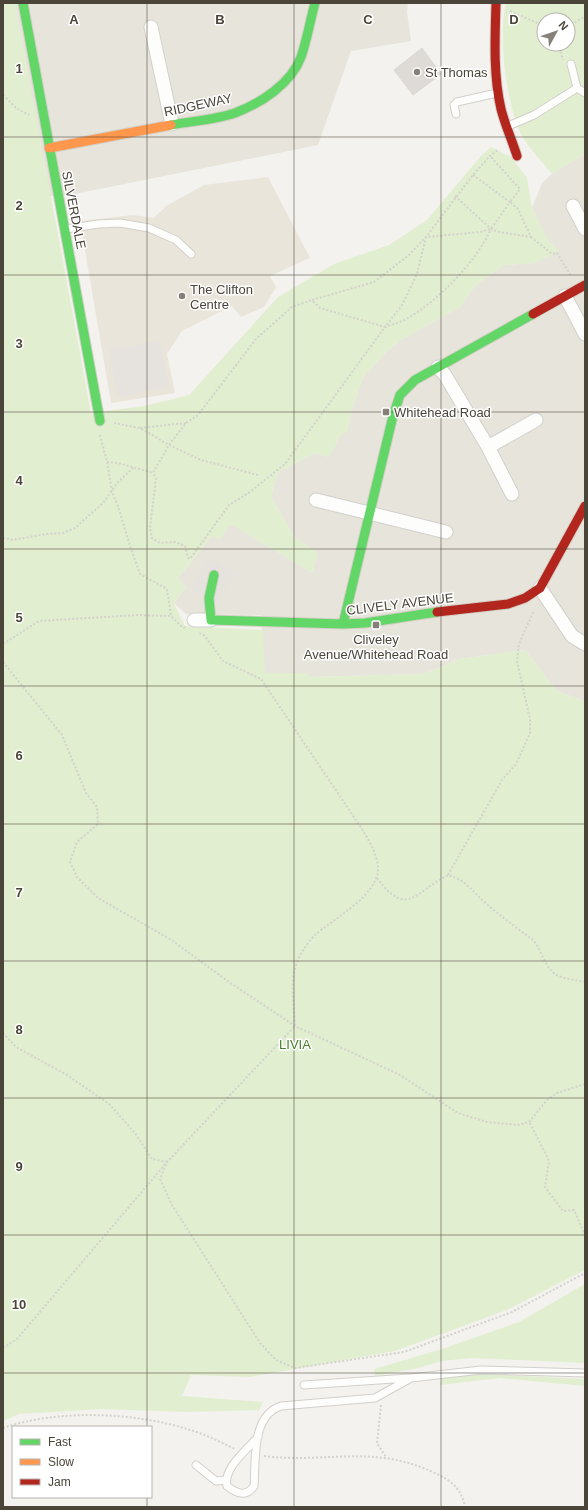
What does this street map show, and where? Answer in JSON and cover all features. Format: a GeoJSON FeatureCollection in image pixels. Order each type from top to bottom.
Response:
{"type":"FeatureCollection","features":[{"type":"Feature","properties":{"kind":"street","name":"SILVERDALE"},"geometry":{"type":"LineString","coordinates":[[23,3],[100,421]]}},
{"type":"Feature","properties":{"kind":"street","name":"RIDGEWAY"},"geometry":{"type":"LineString","coordinates":[[49,148],[234,113],[264,99],[292,74],[301,57],[315,3]]}},
{"type":"Feature","properties":{"kind":"street"},"geometry":{"type":"LineString","coordinates":[[496,3],[494,54],[501,108],[516,156]]}},
{"type":"Feature","properties":{"kind":"street"},"geometry":{"type":"LineString","coordinates":[[151,27],[172,124]]}},
{"type":"Feature","properties":{"kind":"street"},"geometry":{"type":"LineString","coordinates":[[573,206],[585,229]]}},
{"type":"Feature","properties":{"kind":"street"},"geometry":{"type":"LineString","coordinates":[[343,624],[393,416],[400,395],[415,380],[582,287]]}},
{"type":"Feature","properties":{"kind":"street"},"geometry":{"type":"LineString","coordinates":[[564,296],[585,334]]}},
{"type":"Feature","properties":{"kind":"street"},"geometry":{"type":"LineString","coordinates":[[438,367],[445,375],[488,448],[512,494]]}},
{"type":"Feature","properties":{"kind":"street"},"geometry":{"type":"LineString","coordinates":[[488,448],[536,420]]}},
{"type":"Feature","properties":{"kind":"street"},"geometry":{"type":"LineString","coordinates":[[316,500],[446,532]]}},
{"type":"Feature","properties":{"kind":"street"},"geometry":{"type":"LineString","coordinates":[[585,506],[579,527],[541,591],[572,636],[585,644]]}},
{"type":"Feature","properties":{"kind":"street"},"geometry":{"type":"LineString","coordinates":[[192,624],[211,620],[209,598],[214,575]]}},
{"type":"Feature","properties":{"kind":"street","name":"CLIVELY AVENUE"},"geometry":{"type":"LineString","coordinates":[[211,620],[343,624],[365,623],[391,618],[508,604],[541,591]]}},
{"type":"Feature","properties":{"kind":"lane"},"geometry":{"type":"LineString","coordinates":[[571,64],[577,88],[585,93]]}},
{"type":"Feature","properties":{"kind":"lane"},"geometry":{"type":"LineString","coordinates":[[507,126],[534,115],[577,88]]}},
{"type":"Feature","properties":{"kind":"lane"},"geometry":{"type":"LineString","coordinates":[[456,114],[454,105],[457,102],[499,92]]}},
{"type":"Feature","properties":{"kind":"lane"},"geometry":{"type":"LineString","coordinates":[[64,229],[98,224],[120,223],[149,228],[176,240],[191,254]]}},
{"type":"Feature","properties":{"kind":"lane"},"geometry":{"type":"LineString","coordinates":[[304,1385],[411,1378],[481,1370],[585,1373]]}},
{"type":"Feature","properties":{"kind":"lane"},"geometry":{"type":"LineString","coordinates":[[258,1437],[229,1470],[226,1480],[227,1486],[236,1493],[245,1493],[251,1490],[254,1486],[260,1426],[273,1409],[281,1406],[375,1398],[411,1378]]}},
{"type":"Feature","properties":{"kind":"lane"},"geometry":{"type":"LineString","coordinates":[[196,1465],[216,1481],[226,1480]]}},
{"type":"Feature","properties":{"kind":"path"},"geometry":{"type":"LineString","coordinates":[[505,8],[536,23]]}},
{"type":"Feature","properties":{"kind":"path"},"geometry":{"type":"LineString","coordinates":[[576,22],[585,16]]}},
{"type":"Feature","properties":{"kind":"path"},"geometry":{"type":"LineString","coordinates":[[560,52],[562,60],[571,64]]}},
{"type":"Feature","properties":{"kind":"path"},"geometry":{"type":"LineString","coordinates":[[3,95],[16,108],[44,123]]}},
{"type":"Feature","properties":{"kind":"path"},"geometry":{"type":"LineString","coordinates":[[153,473],[169,445],[186,423],[198,415],[256,339],[292,306],[374,282],[408,255],[426,237],[455,196],[473,175],[490,156],[511,140]]}},
{"type":"Feature","properties":{"kind":"path"},"geometry":{"type":"LineString","coordinates":[[312,300],[320,308],[385,326],[407,319],[436,299],[484,244],[491,229],[520,189],[490,156]]}},
{"type":"Feature","properties":{"kind":"path"},"geometry":{"type":"LineString","coordinates":[[473,175],[518,209],[531,237],[552,254],[557,253],[582,287]]}},
{"type":"Feature","properties":{"kind":"path"},"geometry":{"type":"LineString","coordinates":[[455,196],[491,229],[499,232],[531,237]]}},
{"type":"Feature","properties":{"kind":"path"},"geometry":{"type":"LineString","coordinates":[[426,237],[480,232],[491,229]]}},
{"type":"Feature","properties":{"kind":"path"},"geometry":{"type":"LineString","coordinates":[[107,462],[134,467],[153,473],[156,478],[150,528],[152,538],[160,544],[175,542],[184,546],[188,558],[190,559],[229,505],[250,492],[285,464],[402,304],[417,274],[426,237]]}},
{"type":"Feature","properties":{"kind":"path"},"geometry":{"type":"LineString","coordinates":[[186,423],[140,428],[95,421],[107,462],[112,492],[140,574],[167,590],[171,616],[182,628],[192,624],[204,635],[223,661],[261,679],[362,829],[376,854],[377,878],[385,889],[395,897],[407,900],[417,897],[436,881],[448,875],[502,780],[516,764],[530,733],[530,718],[517,661],[519,644],[541,591]]}},
{"type":"Feature","properties":{"kind":"path"},"geometry":{"type":"LineString","coordinates":[[140,428],[169,445],[201,460],[258,475]]}},
{"type":"Feature","properties":{"kind":"path"},"geometry":{"type":"LineString","coordinates":[[3,538],[13,540],[46,534],[63,533],[75,528],[91,515],[112,492],[116,483],[134,467]]}},
{"type":"Feature","properties":{"kind":"path"},"geometry":{"type":"LineString","coordinates":[[3,644],[39,621],[137,615],[171,616]]}},
{"type":"Feature","properties":{"kind":"path"},"geometry":{"type":"LineString","coordinates":[[3,662],[62,735],[86,792],[96,807],[98,824],[77,842],[70,862],[76,877],[98,898],[170,939],[229,982],[295,1026],[400,1075],[458,1113],[487,1122],[519,1125],[529,1122],[547,1100],[557,1093],[585,1084]]}},
{"type":"Feature","properties":{"kind":"path"},"geometry":{"type":"LineString","coordinates":[[448,875],[457,878],[468,885],[488,906],[533,940],[539,946],[548,966],[555,974],[585,982]]}},
{"type":"Feature","properties":{"kind":"path"},"geometry":{"type":"LineString","coordinates":[[3,1348],[18,1339],[167,1162],[295,1026],[293,981],[300,955],[314,936],[359,901],[377,878]]}},
{"type":"Feature","properties":{"kind":"path"},"geometry":{"type":"LineString","coordinates":[[3,1032],[16,1047],[67,1075],[109,1104],[135,1134],[152,1159],[167,1162]]}},
{"type":"Feature","properties":{"kind":"path"},"geometry":{"type":"LineString","coordinates":[[529,1122],[549,1161],[545,1186],[562,1210],[574,1210],[585,1235]]}},
{"type":"Feature","properties":{"kind":"path"},"geometry":{"type":"LineString","coordinates":[[167,1162],[160,1179],[172,1205],[260,1342],[276,1360],[295,1368],[404,1352],[512,1312],[585,1273]]}},
{"type":"Feature","properties":{"kind":"path"},"geometry":{"type":"LineString","coordinates":[[383,1394],[377,1443],[386,1457]]}},
{"type":"Feature","properties":{"kind":"shaded area"},"geometry":{"type":"Polygon","coordinates":[[[15,3],[408,3],[407,12],[411,41],[351,51],[318,145],[70,195],[50,196],[15,3]]]}},
{"type":"Feature","properties":{"kind":"shaded area"},"geometry":{"type":"Polygon","coordinates":[[[585,154],[585,702],[556,690],[525,650],[459,659],[423,674],[308,677],[307,673],[264,673],[261,615],[186,614],[174,603],[186,587],[178,578],[212,536],[231,524],[312,573],[318,553],[295,538],[271,497],[278,473],[314,453],[329,457],[342,432],[347,432],[352,409],[363,377],[387,351],[401,340],[460,307],[475,286],[504,265],[534,263],[559,251],[548,241],[532,208],[542,183],[552,174],[585,154]]]}},
{"type":"Feature","properties":{"kind":"shaded area","name":"The Clifton Centre"},"geometry":{"type":"Polygon","coordinates":[[[268,177],[310,258],[270,276],[276,287],[264,307],[241,317],[232,306],[182,331],[167,354],[175,393],[111,403],[80,221],[133,215],[154,218],[166,206],[204,185],[268,177]]]}},
{"type":"Feature","properties":{"kind":"shaded area"},"geometry":{"type":"Polygon","coordinates":[[[160,341],[169,387],[117,397],[109,350],[160,341]]]}},
{"type":"Feature","properties":{"kind":"shaded area"},"geometry":{"type":"Polygon","coordinates":[[[210,558],[235,574],[215,603],[191,588],[210,558]]]}},
{"type":"Feature","properties":{"kind":"green space","name":"LIVIA"},"geometry":{"type":"Polygon","coordinates":[[[3,3],[15,3],[91,413],[144,406],[189,395],[278,297],[334,264],[389,245],[427,220],[481,156],[491,147],[511,157],[527,178],[532,208],[548,240],[560,251],[534,263],[504,265],[475,286],[460,307],[401,340],[387,351],[363,377],[352,409],[347,433],[342,433],[329,457],[314,453],[278,473],[271,497],[295,538],[318,553],[312,573],[231,524],[220,539],[212,536],[178,578],[186,587],[174,603],[185,626],[263,630],[265,673],[307,673],[308,677],[423,674],[459,659],[525,650],[556,690],[585,702],[585,1270],[507,1310],[395,1351],[250,1377],[191,1375],[182,1396],[263,1402],[259,1410],[189,1412],[102,1409],[19,1414],[3,1421],[3,3]]]}},
{"type":"Feature","properties":{"kind":"green space"},"geometry":{"type":"Polygon","coordinates":[[[506,3],[585,3],[585,154],[552,174],[525,141],[516,122],[505,70],[503,34],[506,3]]]}},
{"type":"Feature","properties":{"kind":"green space"},"geometry":{"type":"Polygon","coordinates":[[[585,1284],[585,1363],[471,1358],[442,1361],[418,1368],[375,1376],[374,1369],[442,1349],[519,1322],[585,1284]]]}},
{"type":"Feature","properties":{"kind":"green space"},"geometry":{"type":"Polygon","coordinates":[[[481,1374],[585,1379],[585,1386],[500,1378],[440,1385],[442,1378],[481,1374]]]}},
{"type":"Feature","properties":{"kind":"building","name":"St Thomas"},"geometry":{"type":"Polygon","coordinates":[[[422,48],[441,74],[413,95],[394,70],[422,48]]]}},
{"type":"Feature","properties":{"kind":"traffic: fast"},"geometry":{"type":"LineString","coordinates":[[23,3],[100,421]]}},
{"type":"Feature","properties":{"kind":"traffic: fast"},"geometry":{"type":"LineString","coordinates":[[171,125],[211,119],[235,113],[265,98],[283,84],[290,76],[301,57],[315,3]]}},
{"type":"Feature","properties":{"kind":"traffic: fast"},"geometry":{"type":"LineString","coordinates":[[343,624],[393,416],[400,395],[415,380],[533,314]]}},
{"type":"Feature","properties":{"kind":"traffic: fast"},"geometry":{"type":"LineString","coordinates":[[214,575],[209,598],[211,620],[343,624],[365,623],[437,612]]}},
{"type":"Feature","properties":{"kind":"traffic: slow"},"geometry":{"type":"LineString","coordinates":[[49,148],[171,125]]}},
{"type":"Feature","properties":{"kind":"traffic: jam"},"geometry":{"type":"LineString","coordinates":[[496,3],[495,56],[498,96],[517,156]]}},
{"type":"Feature","properties":{"kind":"traffic: jam"},"geometry":{"type":"LineString","coordinates":[[533,314],[585,285]]}},
{"type":"Feature","properties":{"kind":"traffic: jam"},"geometry":{"type":"LineString","coordinates":[[437,612],[508,604],[525,598],[540,588],[585,506]]}},
{"type":"Feature","properties":{"kind":"place","name":"St Thomas"},"geometry":{"type":"Point","coordinates":[417,72]}},
{"type":"Feature","properties":{"kind":"place","name":"The Clifton Centre"},"geometry":{"type":"Point","coordinates":[182,296]}},
{"type":"Feature","properties":{"kind":"place","name":"Whitehead Road"},"geometry":{"type":"Point","coordinates":[386,412]}},
{"type":"Feature","properties":{"kind":"place","name":"Cliveley Avenue/Whitehead Road"},"geometry":{"type":"Point","coordinates":[376,625]}}]}
